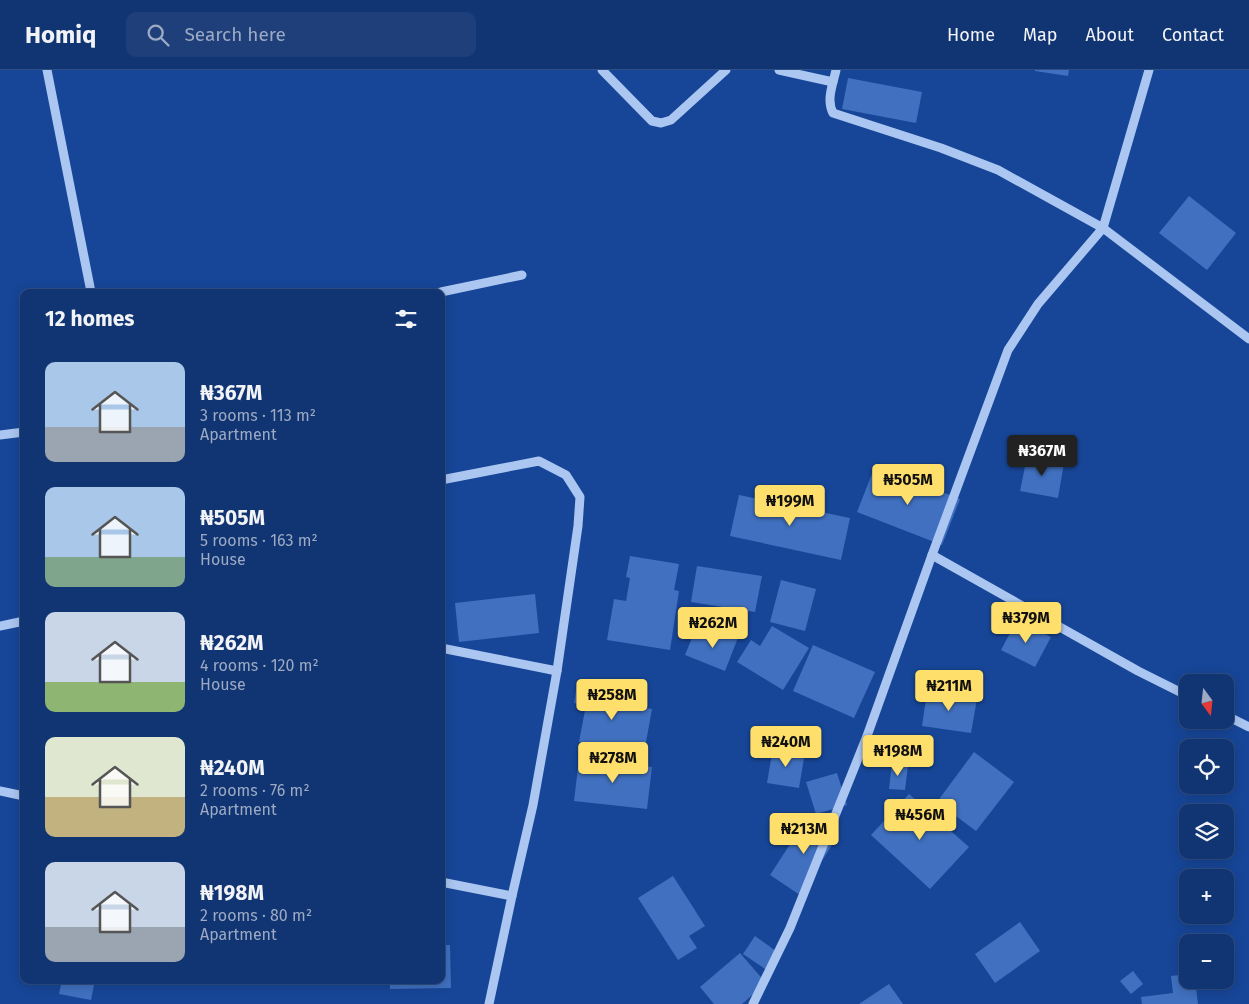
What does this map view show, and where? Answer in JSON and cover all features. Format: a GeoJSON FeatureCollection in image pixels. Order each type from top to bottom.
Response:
{"type":"FeatureCollection","features":[{"type":"Feature","properties":{"kind":"street"},"geometry":{"type":"LineString","coordinates":[[47,70],[89,289]]}},
{"type":"Feature","properties":{"kind":"street"},"geometry":{"type":"LineString","coordinates":[[602,70],[652,121],[661,123],[671,120],[726,70]]}},
{"type":"Feature","properties":{"kind":"street"},"geometry":{"type":"LineString","coordinates":[[779,70],[834,82]]}},
{"type":"Feature","properties":{"kind":"street"},"geometry":{"type":"LineString","coordinates":[[836,70],[830,100],[830,107],[833,113],[941,148],[998,170],[1103,228],[1249,339]]}},
{"type":"Feature","properties":{"kind":"street"},"geometry":{"type":"LineString","coordinates":[[753,1004],[790,928],[867,736],[1008,350],[1038,304],[1103,228],[1149,70]]}},
{"type":"Feature","properties":{"kind":"street"},"geometry":{"type":"LineString","coordinates":[[445,291],[522,275]]}},
{"type":"Feature","properties":{"kind":"street"},"geometry":{"type":"LineString","coordinates":[[0,435],[20,432]]}},
{"type":"Feature","properties":{"kind":"street"},"geometry":{"type":"LineString","coordinates":[[445,479],[539,461],[566,475],[580,497],[578,526],[557,670],[533,805],[489,1004]]}},
{"type":"Feature","properties":{"kind":"street"},"geometry":{"type":"LineString","coordinates":[[932,555],[1129,666],[1179,691]]}},
{"type":"Feature","properties":{"kind":"street"},"geometry":{"type":"LineString","coordinates":[[0,626],[20,622]]}},
{"type":"Feature","properties":{"kind":"street"},"geometry":{"type":"LineString","coordinates":[[445,649],[557,670]]}},
{"type":"Feature","properties":{"kind":"street"},"geometry":{"type":"LineString","coordinates":[[1234,720],[1249,727]]}},
{"type":"Feature","properties":{"kind":"street"},"geometry":{"type":"LineString","coordinates":[[0,791],[20,795]]}},
{"type":"Feature","properties":{"kind":"street"},"geometry":{"type":"LineString","coordinates":[[445,883],[512,896]]}},
{"type":"Feature","properties":{"kind":"building"},"geometry":{"type":"Polygon","coordinates":[[[1035,70],[1069,70],[1068,76],[1035,70]]]}},
{"type":"Feature","properties":{"kind":"building"},"geometry":{"type":"Polygon","coordinates":[[[848,78],[922,92],[916,123],[842,109],[848,78]]]}},
{"type":"Feature","properties":{"kind":"building"},"geometry":{"type":"Polygon","coordinates":[[[1189,196],[1236,233],[1207,270],[1159,233],[1189,196]]]}},
{"type":"Feature","properties":{"kind":"building"},"geometry":{"type":"Polygon","coordinates":[[[1027,457],[1064,463],[1058,498],[1020,491],[1027,457]]]}},
{"type":"Feature","properties":{"kind":"building"},"geometry":{"type":"Polygon","coordinates":[[[875,466],[960,499],[942,545],[857,512],[875,466]]]}},
{"type":"Feature","properties":{"kind":"building"},"geometry":{"type":"Polygon","coordinates":[[[739,495],[850,518],[841,560],[730,536],[739,495]]]}},
{"type":"Feature","properties":{"kind":"building"},"geometry":{"type":"Polygon","coordinates":[[[630,556],[679,564],[674,590],[679,591],[670,650],[607,640],[614,599],[626,601],[630,578],[626,577],[630,556]]]}},
{"type":"Feature","properties":{"kind":"building"},"geometry":{"type":"Polygon","coordinates":[[[697,566],[762,576],[755,612],[691,602],[697,566]]]}},
{"type":"Feature","properties":{"kind":"building"},"geometry":{"type":"Polygon","coordinates":[[[781,580],[816,589],[805,631],[770,622],[781,580]]]}},
{"type":"Feature","properties":{"kind":"building"},"geometry":{"type":"Polygon","coordinates":[[[535,594],[539,633],[459,642],[455,603],[535,594]]]}},
{"type":"Feature","properties":{"kind":"building"},"geometry":{"type":"Polygon","coordinates":[[[1017,620],[1051,637],[1035,667],[1001,650],[1017,620]]]}},
{"type":"Feature","properties":{"kind":"building"},"geometry":{"type":"Polygon","coordinates":[[[772,626],[809,648],[783,690],[737,662],[751,640],[760,646],[772,626]]]}},
{"type":"Feature","properties":{"kind":"building"},"geometry":{"type":"Polygon","coordinates":[[[719,627],[739,635],[725,671],[685,655],[694,633],[713,641],[719,627]]]}},
{"type":"Feature","properties":{"kind":"building"},"geometry":{"type":"Polygon","coordinates":[[[813,645],[875,672],[854,718],[793,691],[813,645]]]}},
{"type":"Feature","properties":{"kind":"building"},"geometry":{"type":"Polygon","coordinates":[[[577,684],[604,688],[602,700],[652,709],[644,753],[579,742],[586,705],[574,703],[577,684]]]}},
{"type":"Feature","properties":{"kind":"building"},"geometry":{"type":"Polygon","coordinates":[[[927,692],[977,699],[971,733],[922,726],[927,692]]]}},
{"type":"Feature","properties":{"kind":"building"},"geometry":{"type":"Polygon","coordinates":[[[773,747],[805,752],[799,788],[767,783],[773,747]]]}},
{"type":"Feature","properties":{"kind":"building"},"geometry":{"type":"Polygon","coordinates":[[[974,752],[1014,782],[976,831],[937,802],[974,752]]]}},
{"type":"Feature","properties":{"kind":"building"},"geometry":{"type":"Polygon","coordinates":[[[579,759],[652,767],[647,809],[574,801],[579,759]]]}},
{"type":"Feature","properties":{"kind":"building"},"geometry":{"type":"Polygon","coordinates":[[[892,763],[908,765],[905,790],[889,789],[892,763]]]}},
{"type":"Feature","properties":{"kind":"building"},"geometry":{"type":"Polygon","coordinates":[[[837,773],[847,805],[816,814],[806,782],[837,773]]]}},
{"type":"Feature","properties":{"kind":"building"},"geometry":{"type":"Polygon","coordinates":[[[909,794],[969,847],[930,889],[871,835],[909,794]]]}},
{"type":"Feature","properties":{"kind":"building"},"geometry":{"type":"Polygon","coordinates":[[[809,815],[839,834],[800,895],[770,875],[809,815]]]}},
{"type":"Feature","properties":{"kind":"building"},"geometry":{"type":"Polygon","coordinates":[[[673,876],[705,926],[689,936],[697,948],[678,960],[638,898],[673,876]]]}},
{"type":"Feature","properties":{"kind":"building"},"geometry":{"type":"Polygon","coordinates":[[[1020,922],[1040,951],[995,983],[975,954],[1020,922]]]}},
{"type":"Feature","properties":{"kind":"building"},"geometry":{"type":"Polygon","coordinates":[[[755,936],[780,954],[768,971],[743,954],[755,936]]]}},
{"type":"Feature","properties":{"kind":"building"},"geometry":{"type":"Polygon","coordinates":[[[445,945],[450,945],[451,988],[390,989],[390,984],[445,984],[445,945]]]}},
{"type":"Feature","properties":{"kind":"building"},"geometry":{"type":"Polygon","coordinates":[[[740,953],[766,983],[742,1004],[714,1004],[700,987],[740,953]]]}},
{"type":"Feature","properties":{"kind":"building"},"geometry":{"type":"Polygon","coordinates":[[[1133,971],[1143,984],[1131,994],[1120,981],[1133,971]]]}},
{"type":"Feature","properties":{"kind":"building"},"geometry":{"type":"Polygon","coordinates":[[[1179,975],[1179,989],[1196,989],[1198,1004],[1142,1004],[1141,997],[1173,993],[1171,976],[1179,975]]]}},
{"type":"Feature","properties":{"kind":"building"},"geometry":{"type":"Polygon","coordinates":[[[61,984],[94,984],[91,1000],[59,994],[61,984]]]}},
{"type":"Feature","properties":{"kind":"building"},"geometry":{"type":"Polygon","coordinates":[[[889,984],[903,1004],[859,1004],[889,984]]]}}]}
